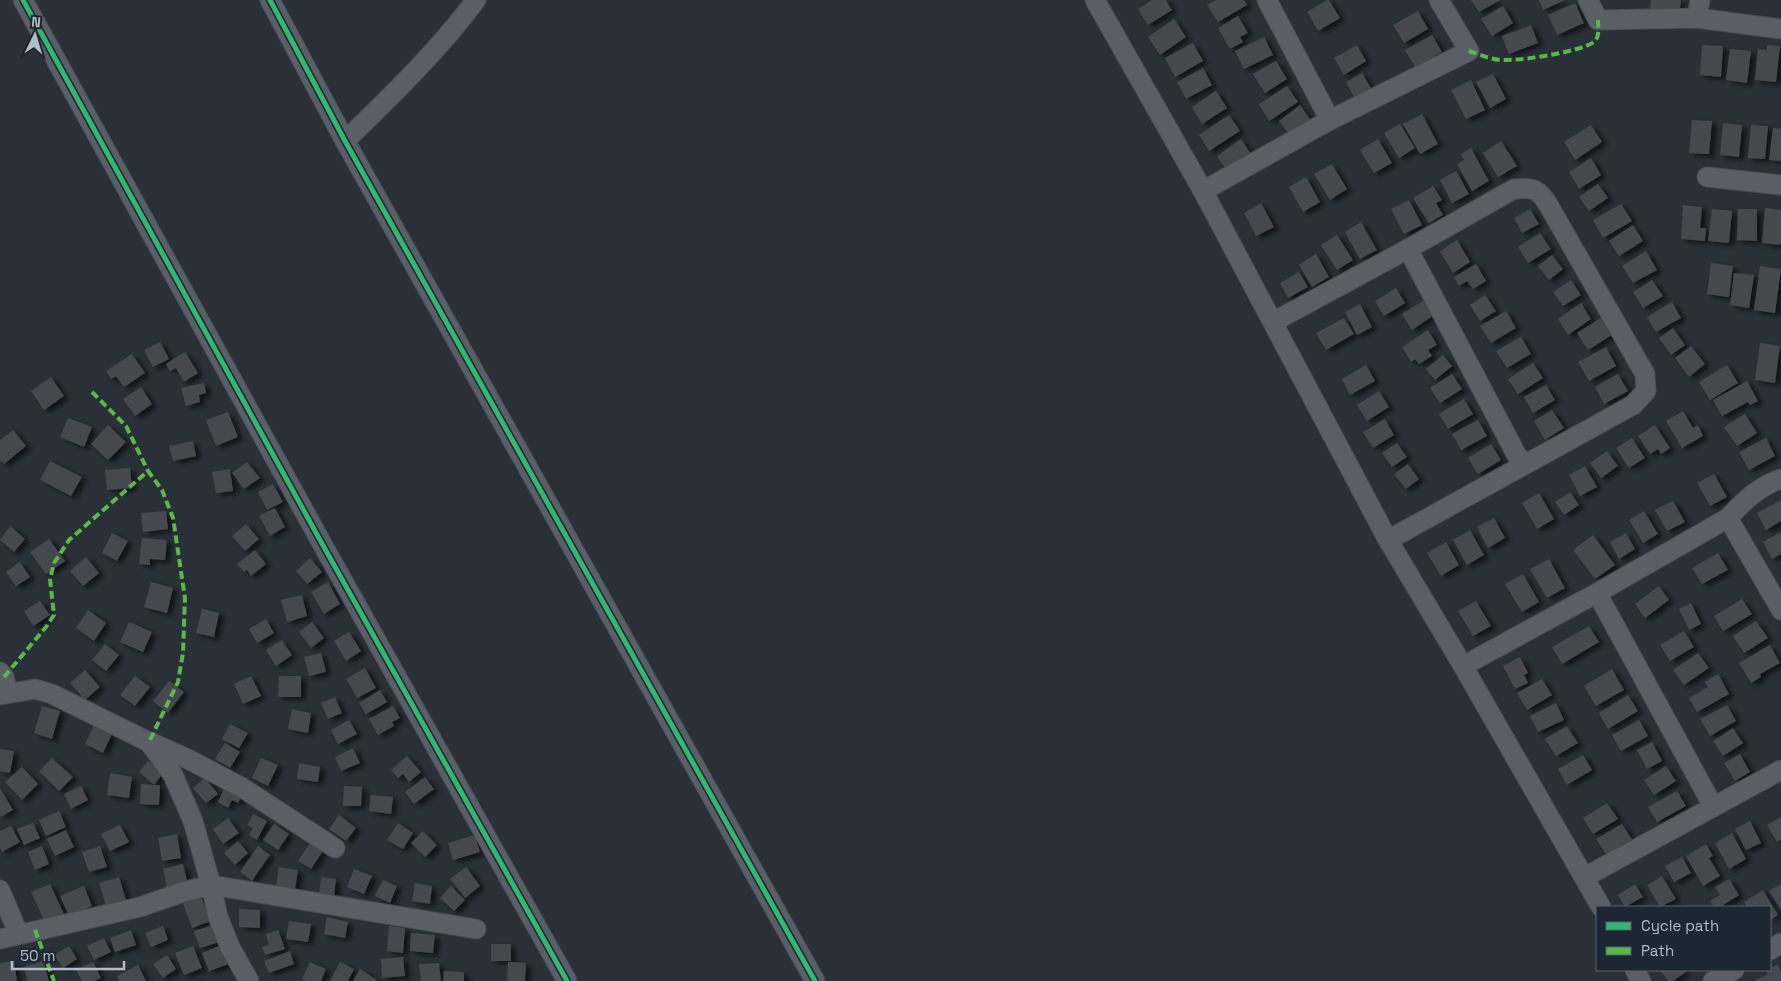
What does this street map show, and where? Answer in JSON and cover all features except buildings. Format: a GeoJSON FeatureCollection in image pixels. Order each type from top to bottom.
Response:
{"type":"FeatureCollection","features":[{"type":"Feature","properties":{"kind":"street"},"geometry":{"type":"LineString","coordinates":[[23,0],[320,540],[567,981]]}},
{"type":"Feature","properties":{"kind":"street"},"geometry":{"type":"LineString","coordinates":[[270,0],[346,141],[815,981]]}},
{"type":"Feature","properties":{"kind":"street"},"geometry":{"type":"LineString","coordinates":[[346,141],[413,74],[462,19],[476,0]]}},
{"type":"Feature","properties":{"kind":"street"},"geometry":{"type":"LineString","coordinates":[[1095,0],[1203,191],[1388,540],[1463,666],[1600,906]]}},
{"type":"Feature","properties":{"kind":"street"},"geometry":{"type":"LineString","coordinates":[[1267,0],[1330,120]]}},
{"type":"Feature","properties":{"kind":"street"},"geometry":{"type":"LineString","coordinates":[[1203,191],[1330,120],[1469,51],[1439,0]]}},
{"type":"Feature","properties":{"kind":"street"},"geometry":{"type":"LineString","coordinates":[[1588,0],[1598,20],[1699,9],[1781,29]]}},
{"type":"Feature","properties":{"kind":"street"},"geometry":{"type":"LineString","coordinates":[[1707,177],[1781,185]]}},
{"type":"Feature","properties":{"kind":"street"},"geometry":{"type":"LineString","coordinates":[[1273,322],[1514,189],[1530,187],[1542,194],[1645,374],[1646,391],[1633,406],[1522,465],[1388,540]]}},
{"type":"Feature","properties":{"kind":"street"},"geometry":{"type":"LineString","coordinates":[[1408,249],[1522,465]]}},
{"type":"Feature","properties":{"kind":"street"},"geometry":{"type":"LineString","coordinates":[[1463,666],[1597,593],[1728,518],[1743,501],[1768,484],[1781,479]]}},
{"type":"Feature","properties":{"kind":"street"},"geometry":{"type":"LineString","coordinates":[[1728,518],[1781,610]]}},
{"type":"Feature","properties":{"kind":"street"},"geometry":{"type":"LineString","coordinates":[[1597,593],[1713,806]]}},
{"type":"Feature","properties":{"kind":"street"},"geometry":{"type":"LineString","coordinates":[[0,672],[4,677],[4,694],[35,690],[52,694],[190,760],[241,787],[335,848]]}},
{"type":"Feature","properties":{"kind":"street"},"geometry":{"type":"LineString","coordinates":[[149,742],[173,776],[177,785],[192,821],[211,885],[218,917],[230,947],[249,981]]}},
{"type":"Feature","properties":{"kind":"street"},"geometry":{"type":"LineString","coordinates":[[1585,877],[1781,770]]}},
{"type":"Feature","properties":{"kind":"street"},"geometry":{"type":"LineString","coordinates":[[0,939],[18,933],[140,906],[211,885],[476,929]]}},
{"type":"Feature","properties":{"kind":"street"},"geometry":{"type":"LineString","coordinates":[[0,890],[18,933]]}},
{"type":"Feature","properties":{"kind":"street"},"geometry":{"type":"LineString","coordinates":[[1713,981],[1732,971]]}},
{"type":"Feature","properties":{"kind":"marked path"},"geometry":{"type":"LineString","coordinates":[[1469,51],[1497,60],[1526,59],[1565,52],[1594,42],[1598,35],[1598,20]]}},
{"type":"Feature","properties":{"kind":"marked path"},"geometry":{"type":"LineString","coordinates":[[92,392],[126,426],[148,471]]}},
{"type":"Feature","properties":{"kind":"marked path"},"geometry":{"type":"LineString","coordinates":[[4,677],[54,615],[50,579],[54,563],[69,540],[148,471],[162,490],[173,518],[185,598],[183,653],[178,682],[149,742]]}},
{"type":"Feature","properties":{"kind":"marked path"},"geometry":{"type":"LineString","coordinates":[[35,930],[54,981]]}},
{"type":"Feature","properties":{"kind":"cycle path"},"geometry":{"type":"LineString","coordinates":[[23,0],[320,540],[567,981]]}},
{"type":"Feature","properties":{"kind":"cycle path"},"geometry":{"type":"LineString","coordinates":[[270,0],[345,141],[815,981]]}}]}
